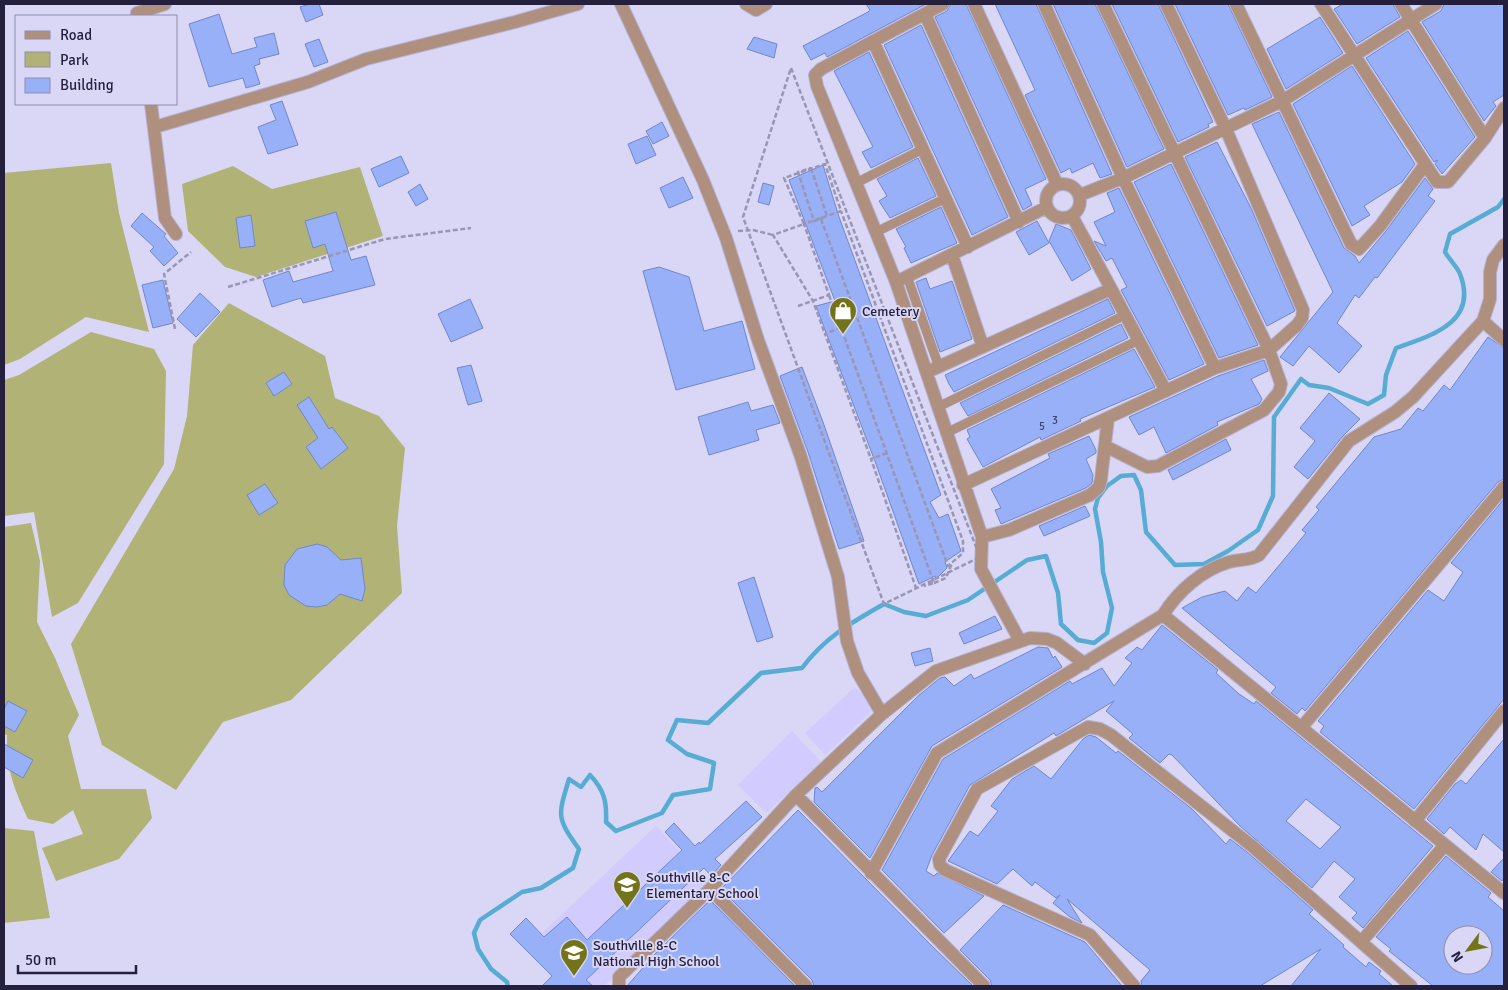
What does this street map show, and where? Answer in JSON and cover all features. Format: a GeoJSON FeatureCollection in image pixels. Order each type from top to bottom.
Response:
{"type":"FeatureCollection","features":[{"type":"Feature","properties":{"kind":"street"},"geometry":{"type":"LineString","coordinates":[[135,11],[165,4]]}},
{"type":"Feature","properties":{"kind":"street"},"geometry":{"type":"LineString","coordinates":[[155,127],[308,82],[366,59],[432,41],[516,22],[578,4]]}},
{"type":"Feature","properties":{"kind":"street"},"geometry":{"type":"LineString","coordinates":[[621,4],[703,180],[724,232],[758,340],[800,454],[838,577],[847,641],[858,673],[882,714]]}},
{"type":"Feature","properties":{"kind":"street"},"geometry":{"type":"LineString","coordinates":[[746,4],[756,10],[766,4]]}},
{"type":"Feature","properties":{"kind":"street"},"geometry":{"type":"LineString","coordinates":[[943,4],[820,68],[815,76],[817,86],[876,232],[902,279],[933,370],[938,407],[946,433],[982,537],[981,562],[1020,641]]}},
{"type":"Feature","properties":{"kind":"street"},"geometry":{"type":"LineString","coordinates":[[974,4],[1057,184]]}},
{"type":"Feature","properties":{"kind":"street"},"geometry":{"type":"LineString","coordinates":[[1044,4],[1123,178],[1215,368]]}},
{"type":"Feature","properties":{"kind":"street"},"geometry":{"type":"LineString","coordinates":[[1103,4],[1173,154],[1269,350],[1281,384],[1279,392],[1264,410],[1152,467],[1141,465],[1106,446]]}},
{"type":"Feature","properties":{"kind":"street"},"geometry":{"type":"LineString","coordinates":[[963,485],[1215,368],[1269,350],[1297,325],[1302,318],[1304,310],[1225,128],[1166,4]]}},
{"type":"Feature","properties":{"kind":"street"},"geometry":{"type":"LineString","coordinates":[[1236,4],[1351,244],[1355,248],[1359,249],[1380,226],[1424,166]]}},
{"type":"Feature","properties":{"kind":"street"},"geometry":{"type":"LineString","coordinates":[[1321,4],[1424,166],[1437,182],[1448,182],[1485,138],[1504,108]]}},
{"type":"Feature","properties":{"kind":"street"},"geometry":{"type":"LineString","coordinates":[[1401,4],[1485,138]]}},
{"type":"Feature","properties":{"kind":"street"},"geometry":{"type":"LineString","coordinates":[[1080,195],[1123,178],[1282,102],[1413,21],[1436,4]]}},
{"type":"Feature","properties":{"kind":"street"},"geometry":{"type":"LineString","coordinates":[[925,14],[1019,222]]}},
{"type":"Feature","properties":{"kind":"street"},"geometry":{"type":"LineString","coordinates":[[873,41],[968,247]]}},
{"type":"Feature","properties":{"kind":"street"},"geometry":{"type":"LineString","coordinates":[[151,105],[165,218],[176,234]]}},
{"type":"Feature","properties":{"kind":"street"},"geometry":{"type":"LineString","coordinates":[[1057,184],[1070,185],[1080,195],[1080,207],[1072,216],[1057,218],[1047,207],[1047,194],[1057,184]]}},
{"type":"Feature","properties":{"kind":"street"},"geometry":{"type":"LineString","coordinates":[[902,279],[1047,207]]}},
{"type":"Feature","properties":{"kind":"street"},"geometry":{"type":"LineString","coordinates":[[1072,216],[1166,391]]}},
{"type":"Feature","properties":{"kind":"street"},"geometry":{"type":"LineString","coordinates":[[871,873],[937,753],[1163,615],[1183,588],[1229,562],[1251,559],[1259,555],[1349,441],[1407,402],[1484,321],[1490,299],[1492,260],[1504,245]]}},
{"type":"Feature","properties":{"kind":"street"},"geometry":{"type":"LineString","coordinates":[[952,255],[983,347]]}},
{"type":"Feature","properties":{"kind":"street"},"geometry":{"type":"LineString","coordinates":[[933,370],[1111,289]]}},
{"type":"Feature","properties":{"kind":"street"},"geometry":{"type":"LineString","coordinates":[[1484,321],[1504,340]]}},
{"type":"Feature","properties":{"kind":"street"},"geometry":{"type":"LineString","coordinates":[[982,537],[1009,530],[1090,495],[1099,487],[1106,446],[1108,418]]}},
{"type":"Feature","properties":{"kind":"street"},"geometry":{"type":"LineString","coordinates":[[1302,728],[1504,487]]}},
{"type":"Feature","properties":{"kind":"street"},"geometry":{"type":"LineString","coordinates":[[1163,615],[1504,893]]}},
{"type":"Feature","properties":{"kind":"street"},"geometry":{"type":"LineString","coordinates":[[619,986],[620,977],[710,889],[796,795],[882,714],[936,671],[1030,638],[1057,643],[1085,664]]}},
{"type":"Feature","properties":{"kind":"street"},"geometry":{"type":"LineString","coordinates":[[1414,821],[1504,711]]}},
{"type":"Feature","properties":{"kind":"street"},"geometry":{"type":"LineString","coordinates":[[1134,986],[1090,934],[945,870],[940,865],[939,859],[977,789],[1088,727],[1111,735],[1252,846],[1411,986]]}},
{"type":"Feature","properties":{"kind":"street"},"geometry":{"type":"LineString","coordinates":[[796,795],[984,986]]}},
{"type":"Feature","properties":{"kind":"street"},"geometry":{"type":"LineString","coordinates":[[1361,942],[1445,845]]}},
{"type":"Feature","properties":{"kind":"street"},"geometry":{"type":"LineString","coordinates":[[710,889],[806,986]]}},
{"type":"Feature","properties":{"kind":"lane"},"geometry":{"type":"LineString","coordinates":[[856,183],[924,149]]}},
{"type":"Feature","properties":{"kind":"lane"},"geometry":{"type":"LineString","coordinates":[[876,232],[946,198]]}},
{"type":"Feature","properties":{"kind":"lane"},"geometry":{"type":"LineString","coordinates":[[938,407],[1125,315]]}},
{"type":"Feature","properties":{"kind":"lane"},"geometry":{"type":"LineString","coordinates":[[946,433],[1139,340]]}},
{"type":"Feature","properties":{"kind":"path"},"geometry":{"type":"LineString","coordinates":[[791,68],[981,562],[884,604],[743,217],[791,68]]}},
{"type":"Feature","properties":{"kind":"path"},"geometry":{"type":"LineString","coordinates":[[822,219],[948,566],[963,553],[963,541],[825,164],[784,178],[804,224],[934,583]]}},
{"type":"Feature","properties":{"kind":"path"},"geometry":{"type":"LineString","coordinates":[[811,168],[827,216]]}},
{"type":"Feature","properties":{"kind":"path"},"geometry":{"type":"LineString","coordinates":[[798,172],[814,221]]}},
{"type":"Feature","properties":{"kind":"path"},"geometry":{"type":"LineString","coordinates":[[724,232],[753,230],[773,235],[841,211]]}},
{"type":"Feature","properties":{"kind":"path"},"geometry":{"type":"LineString","coordinates":[[228,287],[385,239],[471,228]]}},
{"type":"Feature","properties":{"kind":"path"},"geometry":{"type":"LineString","coordinates":[[773,235],[812,301],[871,459],[916,588],[946,578],[952,563]]}},
{"type":"Feature","properties":{"kind":"path"},"geometry":{"type":"LineString","coordinates":[[176,329],[164,274],[191,252]]}},
{"type":"Feature","properties":{"kind":"path"},"geometry":{"type":"LineString","coordinates":[[798,306],[829,295]]}},
{"type":"Feature","properties":{"kind":"path"},"geometry":{"type":"LineString","coordinates":[[825,334],[841,328]]}},
{"type":"Feature","properties":{"kind":"path"},"geometry":{"type":"LineString","coordinates":[[871,459],[887,453]]}},
{"type":"Feature","properties":{"kind":"shaded area"},"geometry":{"type":"Polygon","coordinates":[[[855,687],[875,708],[825,755],[805,733],[855,687]]]}},
{"type":"Feature","properties":{"kind":"shaded area"},"geometry":{"type":"Polygon","coordinates":[[[792,731],[821,762],[766,813],[738,785],[792,731]]]}},
{"type":"Feature","properties":{"kind":"shaded area","name":"Southville 8-C Elementary School"},"geometry":{"type":"Polygon","coordinates":[[[656,826],[711,886],[604,986],[554,986],[575,968],[542,933],[656,826]]]}},
{"type":"Feature","properties":{"kind":"green space"},"geometry":{"type":"Polygon","coordinates":[[[111,163],[119,213],[149,332],[86,317],[20,359],[4,365],[4,173],[111,163]]]}},
{"type":"Feature","properties":{"kind":"green space"},"geometry":{"type":"Polygon","coordinates":[[[233,166],[272,189],[360,167],[383,236],[256,277],[225,267],[188,231],[182,184],[233,166]]]}},
{"type":"Feature","properties":{"kind":"green space"},"geometry":{"type":"Polygon","coordinates":[[[229,303],[325,356],[335,398],[379,416],[405,448],[397,526],[402,593],[291,700],[223,722],[176,790],[102,745],[71,644],[174,469],[187,416],[193,345],[229,303]]]}},
{"type":"Feature","properties":{"kind":"green space"},"geometry":{"type":"Polygon","coordinates":[[[91,332],[154,349],[166,371],[164,464],[78,603],[52,617],[34,512],[4,516],[4,380],[19,375],[91,332]]]}},
{"type":"Feature","properties":{"kind":"green space"},"geometry":{"type":"Polygon","coordinates":[[[31,523],[40,561],[37,622],[55,658],[79,715],[68,736],[81,789],[146,789],[152,818],[119,859],[56,881],[42,848],[83,834],[73,810],[53,824],[28,819],[12,779],[8,758],[7,735],[4,734],[4,527],[31,523]]]}},
{"type":"Feature","properties":{"kind":"green space"},"geometry":{"type":"Polygon","coordinates":[[[4,828],[34,831],[50,918],[4,923],[4,828]]]}},
{"type":"Feature","properties":{"kind":"building"},"geometry":{"type":"Polygon","coordinates":[[[319,4],[323,15],[306,22],[300,7],[319,4]]]}},
{"type":"Feature","properties":{"kind":"building"},"geometry":{"type":"Polygon","coordinates":[[[866,4],[926,4],[827,57],[825,53],[811,60],[803,46],[868,12],[870,10],[866,4]]]}},
{"type":"Feature","properties":{"kind":"building"},"geometry":{"type":"Polygon","coordinates":[[[951,4],[966,4],[1046,179],[1025,189],[1032,205],[1023,210],[935,17],[947,11],[951,4]]]}},
{"type":"Feature","properties":{"kind":"building"},"geometry":{"type":"Polygon","coordinates":[[[995,4],[1036,4],[1112,174],[1100,178],[1093,163],[1072,173],[1070,168],[1061,173],[1025,95],[1035,90],[995,4]]]}},
{"type":"Feature","properties":{"kind":"building"},"geometry":{"type":"Polygon","coordinates":[[[1053,4],[1095,4],[1164,149],[1127,167],[1053,4]]]}},
{"type":"Feature","properties":{"kind":"building"},"geometry":{"type":"Polygon","coordinates":[[[1112,4],[1158,4],[1213,122],[1208,124],[1209,127],[1178,142],[1112,4]]]}},
{"type":"Feature","properties":{"kind":"building"},"geometry":{"type":"Polygon","coordinates":[[[1175,4],[1228,4],[1272,97],[1245,110],[1244,108],[1228,115],[1175,4]]]}},
{"type":"Feature","properties":{"kind":"building"},"geometry":{"type":"Polygon","coordinates":[[[1343,4],[1393,4],[1400,17],[1357,44],[1334,9],[1343,4]]]}},
{"type":"Feature","properties":{"kind":"building"},"geometry":{"type":"Polygon","coordinates":[[[1444,4],[1504,4],[1504,95],[1493,102],[1496,106],[1484,121],[1422,22],[1441,11],[1444,4]]]}},
{"type":"Feature","properties":{"kind":"building"},"geometry":{"type":"Polygon","coordinates":[[[219,14],[232,54],[257,47],[254,38],[274,33],[279,54],[259,59],[260,64],[254,66],[260,84],[246,88],[243,78],[209,87],[189,24],[219,14]]]}},
{"type":"Feature","properties":{"kind":"building"},"geometry":{"type":"Polygon","coordinates":[[[1320,17],[1343,53],[1286,89],[1267,49],[1320,17]]]}},
{"type":"Feature","properties":{"kind":"building"},"geometry":{"type":"Polygon","coordinates":[[[921,25],[1008,217],[972,235],[884,45],[921,25]]]}},
{"type":"Feature","properties":{"kind":"building"},"geometry":{"type":"Polygon","coordinates":[[[1408,31],[1475,137],[1442,174],[1435,164],[1438,160],[1434,162],[1366,58],[1408,31]]]}},
{"type":"Feature","properties":{"kind":"building"},"geometry":{"type":"Polygon","coordinates":[[[754,37],[777,44],[774,58],[747,49],[754,37]]]}},
{"type":"Feature","properties":{"kind":"building"},"geometry":{"type":"Polygon","coordinates":[[[319,39],[328,62],[314,67],[305,44],[319,39]]]}},
{"type":"Feature","properties":{"kind":"building"},"geometry":{"type":"Polygon","coordinates":[[[869,52],[913,147],[871,168],[862,152],[873,147],[834,71],[869,52]]]}},
{"type":"Feature","properties":{"kind":"building"},"geometry":{"type":"Polygon","coordinates":[[[1352,66],[1415,164],[1402,182],[1364,206],[1370,215],[1352,226],[1293,104],[1352,66]]]}},
{"type":"Feature","properties":{"kind":"building"},"geometry":{"type":"Polygon","coordinates":[[[282,101],[298,145],[268,154],[258,127],[276,120],[270,105],[282,101]]]}},
{"type":"Feature","properties":{"kind":"building"},"geometry":{"type":"Polygon","coordinates":[[[1279,112],[1344,248],[1355,256],[1359,263],[1386,231],[1425,178],[1433,189],[1428,196],[1435,201],[1377,278],[1375,277],[1359,298],[1355,295],[1337,323],[1362,346],[1339,373],[1309,346],[1293,366],[1280,357],[1333,292],[1252,124],[1279,112]]]}},
{"type":"Feature","properties":{"kind":"building"},"geometry":{"type":"Polygon","coordinates":[[[662,122],[669,136],[653,144],[646,131],[662,122]]]}},
{"type":"Feature","properties":{"kind":"building"},"geometry":{"type":"Polygon","coordinates":[[[647,136],[656,155],[636,164],[628,144],[647,136]]]}},
{"type":"Feature","properties":{"kind":"building"},"geometry":{"type":"Polygon","coordinates":[[[1217,142],[1251,208],[1295,311],[1267,326],[1185,157],[1217,142]]]}},
{"type":"Feature","properties":{"kind":"building"},"geometry":{"type":"Polygon","coordinates":[[[401,156],[409,173],[379,187],[371,169],[401,156]]]}},
{"type":"Feature","properties":{"kind":"building"},"geometry":{"type":"Polygon","coordinates":[[[918,158],[936,196],[890,218],[879,201],[887,196],[877,179],[918,158]]]}},
{"type":"Feature","properties":{"kind":"building"},"geometry":{"type":"Polygon","coordinates":[[[1171,164],[1258,345],[1219,358],[1134,182],[1171,164]]]}},
{"type":"Feature","properties":{"kind":"building"},"geometry":{"type":"Polygon","coordinates":[[[823,165],[839,217],[941,495],[930,502],[939,518],[948,514],[961,551],[945,562],[947,568],[936,579],[935,576],[919,584],[816,306],[835,301],[789,180],[823,165]]]}},
{"type":"Feature","properties":{"kind":"building"},"geometry":{"type":"Polygon","coordinates":[[[683,177],[693,198],[669,208],[660,188],[683,177]]]}},
{"type":"Feature","properties":{"kind":"building"},"geometry":{"type":"Polygon","coordinates":[[[763,183],[774,186],[769,205],[758,202],[763,183]]]}},
{"type":"Feature","properties":{"kind":"building"},"geometry":{"type":"Polygon","coordinates":[[[420,184],[428,199],[416,206],[408,192],[420,184]]]}},
{"type":"Feature","properties":{"kind":"building"},"geometry":{"type":"Polygon","coordinates":[[[1119,188],[1204,364],[1169,380],[1121,290],[1127,287],[1112,258],[1106,261],[1094,241],[1106,246],[1094,222],[1115,212],[1107,193],[1119,188]]]}},
{"type":"Feature","properties":{"kind":"building"},"geometry":{"type":"Polygon","coordinates":[[[941,207],[957,243],[911,263],[904,248],[906,247],[896,229],[941,207]]]}},
{"type":"Feature","properties":{"kind":"building"},"geometry":{"type":"Polygon","coordinates":[[[336,212],[351,260],[366,256],[375,285],[303,303],[301,298],[272,307],[263,280],[289,271],[293,282],[333,271],[325,244],[313,248],[305,221],[336,212]]]}},
{"type":"Feature","properties":{"kind":"building"},"geometry":{"type":"Polygon","coordinates":[[[142,213],[166,234],[164,236],[178,253],[164,266],[150,251],[154,247],[131,226],[142,213]]]}},
{"type":"Feature","properties":{"kind":"building"},"geometry":{"type":"Polygon","coordinates":[[[251,215],[255,246],[240,248],[236,218],[251,215]]]}},
{"type":"Feature","properties":{"kind":"building"},"geometry":{"type":"Polygon","coordinates":[[[1037,221],[1049,243],[1029,255],[1016,232],[1037,221]]]}},
{"type":"Feature","properties":{"kind":"building"},"geometry":{"type":"Polygon","coordinates":[[[1056,224],[1071,230],[1091,269],[1072,281],[1049,241],[1056,224]]]}},
{"type":"Feature","properties":{"kind":"building"},"geometry":{"type":"Polygon","coordinates":[[[659,267],[689,277],[704,331],[742,321],[755,369],[676,390],[643,271],[659,267]]]}},
{"type":"Feature","properties":{"kind":"building"},"geometry":{"type":"Polygon","coordinates":[[[926,278],[930,289],[952,281],[972,339],[940,352],[916,282],[926,278]]]}},
{"type":"Feature","properties":{"kind":"building"},"geometry":{"type":"Polygon","coordinates":[[[163,280],[173,323],[153,328],[142,285],[163,280]]]}},
{"type":"Feature","properties":{"kind":"building"},"geometry":{"type":"Polygon","coordinates":[[[200,293],[220,312],[196,337],[177,319],[200,293]]]}},
{"type":"Feature","properties":{"kind":"building"},"geometry":{"type":"Polygon","coordinates":[[[470,299],[483,328],[451,342],[438,314],[470,299]]]}},
{"type":"Feature","properties":{"kind":"building"},"geometry":{"type":"Polygon","coordinates":[[[1108,299],[1115,313],[954,392],[949,384],[945,375],[1108,299]]]}},
{"type":"Feature","properties":{"kind":"building"},"geometry":{"type":"Polygon","coordinates":[[[1121,324],[1128,338],[968,416],[960,403],[1121,324]]]}},
{"type":"Feature","properties":{"kind":"building"},"geometry":{"type":"Polygon","coordinates":[[[1488,337],[1504,348],[1504,479],[1498,482],[1305,711],[1302,708],[1297,714],[1271,693],[1276,687],[1182,608],[1202,597],[1225,591],[1237,601],[1248,587],[1256,593],[1306,533],[1302,530],[1319,510],[1316,507],[1374,437],[1401,429],[1418,408],[1423,411],[1444,385],[1450,390],[1488,337]]]}},
{"type":"Feature","properties":{"kind":"building"},"geometry":{"type":"Polygon","coordinates":[[[1134,349],[1155,387],[1080,419],[1081,421],[1041,440],[1040,437],[983,467],[967,439],[970,437],[967,430],[1134,349]]]}},
{"type":"Feature","properties":{"kind":"building"},"geometry":{"type":"Polygon","coordinates":[[[1264,360],[1268,371],[1251,379],[1262,399],[1259,404],[1217,422],[1218,425],[1166,453],[1154,427],[1139,435],[1129,417],[1218,376],[1264,360]]]}},
{"type":"Feature","properties":{"kind":"building"},"geometry":{"type":"Polygon","coordinates":[[[471,365],[482,401],[468,405],[457,368],[471,365]]]}},
{"type":"Feature","properties":{"kind":"building"},"geometry":{"type":"Polygon","coordinates":[[[802,367],[864,541],[839,549],[808,452],[780,376],[802,367]]]}},
{"type":"Feature","properties":{"kind":"building"},"geometry":{"type":"Polygon","coordinates":[[[284,372],[292,384],[274,396],[266,383],[284,372]]]}},
{"type":"Feature","properties":{"kind":"building"},"geometry":{"type":"Polygon","coordinates":[[[1329,393],[1360,419],[1343,436],[1308,479],[1294,467],[1315,441],[1300,428],[1329,393]]]}},
{"type":"Feature","properties":{"kind":"building"},"geometry":{"type":"Polygon","coordinates":[[[309,397],[329,429],[332,427],[348,448],[321,469],[306,447],[318,438],[297,405],[309,397]]]}},
{"type":"Feature","properties":{"kind":"building"},"geometry":{"type":"Polygon","coordinates":[[[748,402],[751,411],[773,405],[780,423],[756,430],[759,440],[709,455],[698,417],[748,402]]]}},
{"type":"Feature","properties":{"kind":"building"},"geometry":{"type":"Polygon","coordinates":[[[1089,436],[1096,450],[1096,453],[1086,459],[1093,475],[1092,483],[1086,488],[1001,524],[995,510],[1001,508],[991,489],[1050,458],[1048,454],[1089,436]]]}},
{"type":"Feature","properties":{"kind":"building"},"geometry":{"type":"Polygon","coordinates":[[[1226,439],[1231,450],[1173,480],[1168,470],[1226,439]]]}},
{"type":"Feature","properties":{"kind":"building"},"geometry":{"type":"Polygon","coordinates":[[[265,484],[278,503],[259,515],[247,495],[265,484]]]}},
{"type":"Feature","properties":{"kind":"building"},"geometry":{"type":"Polygon","coordinates":[[[1504,499],[1504,699],[1414,809],[1320,732],[1324,726],[1318,721],[1428,590],[1444,601],[1463,572],[1451,563],[1504,499]]]}},
{"type":"Feature","properties":{"kind":"building"},"geometry":{"type":"Polygon","coordinates":[[[1085,506],[1090,516],[1044,536],[1039,526],[1085,506]]]}},
{"type":"Feature","properties":{"kind":"building"},"geometry":{"type":"Polygon","coordinates":[[[317,544],[327,547],[341,560],[361,558],[365,589],[362,601],[340,594],[327,605],[317,607],[306,606],[289,595],[284,585],[285,565],[297,549],[317,544]]]}},
{"type":"Feature","properties":{"kind":"building"},"geometry":{"type":"Polygon","coordinates":[[[754,577],[773,637],[757,642],[738,583],[754,577]]]}},
{"type":"Feature","properties":{"kind":"building"},"geometry":{"type":"Polygon","coordinates":[[[995,616],[1002,629],[964,644],[959,633],[995,616]]]}},
{"type":"Feature","properties":{"kind":"building"},"geometry":{"type":"Polygon","coordinates":[[[1162,625],[1218,670],[1216,673],[1239,694],[1254,704],[1256,701],[1433,846],[1363,928],[1352,918],[1357,913],[1339,897],[1355,879],[1334,861],[1312,888],[1240,826],[1172,755],[1169,754],[1160,763],[1129,738],[1133,734],[1106,711],[1114,701],[1056,736],[1054,733],[970,785],[932,855],[926,871],[934,876],[937,873],[984,896],[944,933],[882,870],[943,759],[1070,681],[1072,684],[1102,668],[1114,686],[1132,663],[1125,658],[1137,647],[1142,650],[1162,625]],[[1306,799],[1286,821],[1320,849],[1341,827],[1306,799]]]}},
{"type":"Feature","properties":{"kind":"building"},"geometry":{"type":"Polygon","coordinates":[[[1038,647],[1048,648],[1053,658],[1055,656],[1062,667],[932,746],[870,858],[814,802],[815,788],[817,787],[822,792],[918,696],[940,678],[945,677],[954,686],[971,674],[974,679],[1038,647]]]}},
{"type":"Feature","properties":{"kind":"building"},"geometry":{"type":"Polygon","coordinates":[[[930,648],[933,661],[915,666],[911,653],[930,648]]]}},
{"type":"Feature","properties":{"kind":"building"},"geometry":{"type":"Polygon","coordinates":[[[8,701],[27,711],[15,732],[4,726],[4,709],[8,701]]]}},
{"type":"Feature","properties":{"kind":"building"},"geometry":{"type":"Polygon","coordinates":[[[1089,735],[1096,737],[1116,753],[1118,751],[1192,809],[1226,844],[1230,839],[1247,852],[1313,910],[1309,914],[1344,945],[1343,947],[1366,967],[1369,962],[1381,971],[1379,974],[1393,986],[1291,986],[1321,949],[1260,986],[1142,986],[1141,981],[1150,970],[1067,899],[1082,923],[1070,917],[1053,903],[1060,895],[1056,898],[1035,882],[1032,886],[1013,869],[997,884],[948,861],[970,831],[978,836],[998,811],[991,806],[1012,779],[1034,766],[1051,779],[1083,739],[1089,735]]]}},
{"type":"Feature","properties":{"kind":"building"},"geometry":{"type":"Polygon","coordinates":[[[1504,739],[1504,852],[1483,834],[1476,850],[1450,827],[1444,834],[1427,819],[1455,784],[1461,780],[1466,784],[1504,739]]]}},
{"type":"Feature","properties":{"kind":"building"},"geometry":{"type":"Polygon","coordinates":[[[4,744],[33,760],[23,778],[4,767],[4,744]]]}},
{"type":"Feature","properties":{"kind":"building"},"geometry":{"type":"Polygon","coordinates":[[[746,801],[762,817],[715,859],[721,865],[711,876],[704,868],[586,980],[593,986],[542,986],[552,976],[510,934],[526,918],[544,937],[567,917],[587,940],[682,850],[665,832],[674,823],[695,846],[699,842],[700,844],[746,801]]]}},
{"type":"Feature","properties":{"kind":"building"},"geometry":{"type":"Polygon","coordinates":[[[798,810],[973,986],[814,986],[812,980],[721,889],[798,810]]]}},
{"type":"Feature","properties":{"kind":"building"},"geometry":{"type":"Polygon","coordinates":[[[1446,856],[1491,893],[1488,897],[1504,911],[1504,986],[1433,986],[1389,951],[1391,949],[1376,937],[1446,856]]]}},
{"type":"Feature","properties":{"kind":"building"},"geometry":{"type":"Polygon","coordinates":[[[1504,858],[1504,878],[1502,881],[1491,872],[1504,858]]]}},
{"type":"Feature","properties":{"kind":"building"},"geometry":{"type":"Polygon","coordinates":[[[710,900],[795,986],[627,986],[655,954],[710,900]]]}},
{"type":"Feature","properties":{"kind":"building"},"geometry":{"type":"Polygon","coordinates":[[[1003,905],[1085,942],[1122,986],[992,986],[990,980],[960,950],[1003,905]]]}},
{"type":"Feature","properties":{"kind":"waterway"},"geometry":{"type":"LineString","coordinates":[[508,986],[507,982],[491,969],[478,949],[474,933],[480,920],[522,892],[541,888],[573,868],[579,849],[566,830],[561,816],[569,779],[581,787],[590,775],[604,796],[606,822],[616,831],[662,813],[673,795],[710,789],[714,763],[687,754],[668,740],[677,720],[708,723],[761,673],[802,668],[829,639],[884,604],[904,612],[926,616],[968,600],[1027,560],[1046,556],[1058,593],[1061,624],[1078,640],[1094,643],[1107,633],[1112,608],[1103,572],[1101,542],[1095,509],[1098,498],[1107,486],[1121,476],[1134,475],[1141,490],[1146,532],[1175,565],[1204,564],[1228,551],[1258,530],[1273,496],[1274,417],[1301,379],[1309,385],[1329,388],[1368,404],[1384,395],[1386,375],[1396,348],[1423,338],[1448,325],[1457,316],[1463,305],[1464,291],[1460,274],[1445,252],[1450,234],[1498,207],[1504,199]]}},
{"type":"Feature","properties":{"kind":"place","name":"Cemetery"},"geometry":{"type":"Point","coordinates":[843,335]}},
{"type":"Feature","properties":{"kind":"place","name":"Southville 8-C Elementary School"},"geometry":{"type":"Point","coordinates":[627,909]}},
{"type":"Feature","properties":{"kind":"place","name":"Southville 8-C National High School"},"geometry":{"type":"Point","coordinates":[574,977]}}]}
